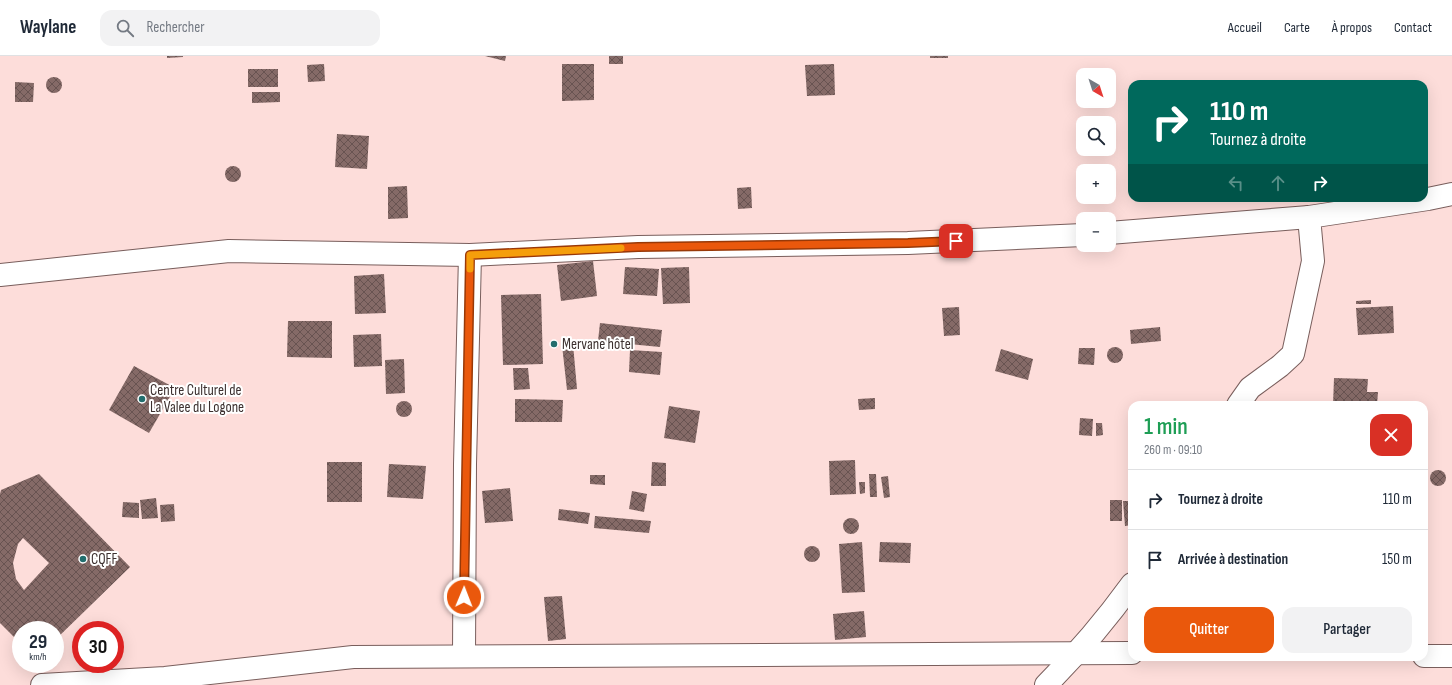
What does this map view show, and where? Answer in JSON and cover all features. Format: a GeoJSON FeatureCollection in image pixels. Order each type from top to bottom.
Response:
{"type":"FeatureCollection","features":[{"type":"Feature","properties":{"kind":"street"},"geometry":{"type":"LineString","coordinates":[[1428,200],[1452,194]]}},
{"type":"Feature","properties":{"kind":"street"},"geometry":{"type":"LineString","coordinates":[[1116,232],[1309,217],[1414,202]]}},
{"type":"Feature","properties":{"kind":"street"},"geometry":{"type":"LineString","coordinates":[[1241,401],[1250,388],[1280,366],[1293,354],[1313,261],[1309,217]]}},
{"type":"Feature","properties":{"kind":"street"},"geometry":{"type":"LineString","coordinates":[[0,275],[229,251],[470,255],[638,247],[908,243],[1076,235]]}},
{"type":"Feature","properties":{"kind":"street"},"geometry":{"type":"LineString","coordinates":[[464,656],[465,464],[470,255]]}},
{"type":"Feature","properties":{"kind":"street"},"geometry":{"type":"LineString","coordinates":[[1046,685],[1078,653],[1128,589]]}},
{"type":"Feature","properties":{"kind":"street"},"geometry":{"type":"LineString","coordinates":[[42,685],[165,678],[353,657],[1128,653]]}},
{"type":"Feature","properties":{"kind":"street"},"geometry":{"type":"LineString","coordinates":[[1428,656],[1452,656]]}},
{"type":"Feature","properties":{"kind":"building"},"geometry":{"type":"Polygon","coordinates":[[[167,56],[183,56],[183,57],[167,58],[167,56]]]}},
{"type":"Feature","properties":{"kind":"building"},"geometry":{"type":"Polygon","coordinates":[[[485,56],[506,56],[505,61],[485,56]]]}},
{"type":"Feature","properties":{"kind":"building"},"geometry":{"type":"Polygon","coordinates":[[[609,56],[623,56],[623,64],[609,64],[609,56]]]}},
{"type":"Feature","properties":{"kind":"building"},"geometry":{"type":"Polygon","coordinates":[[[930,56],[948,56],[948,58],[930,58],[930,56]]]}},
{"type":"Feature","properties":{"kind":"building"},"geometry":{"type":"Polygon","coordinates":[[[324,64],[325,81],[308,82],[307,65],[324,64]]]}},
{"type":"Feature","properties":{"kind":"building"},"geometry":{"type":"Polygon","coordinates":[[[562,64],[594,64],[594,100],[562,101],[562,64]]]}},
{"type":"Feature","properties":{"kind":"building"},"geometry":{"type":"Polygon","coordinates":[[[834,64],[835,95],[807,96],[805,65],[834,64]]]}},
{"type":"Feature","properties":{"kind":"building"},"geometry":{"type":"Polygon","coordinates":[[[248,69],[278,69],[278,87],[248,87],[248,69]]]}},
{"type":"Feature","properties":{"kind":"building"},"geometry":{"type":"Polygon","coordinates":[[[54,77],[60,79],[62,85],[60,91],[54,93],[48,91],[46,85],[48,79],[54,77]]]}},
{"type":"Feature","properties":{"kind":"building"},"geometry":{"type":"Polygon","coordinates":[[[15,82],[34,83],[33,102],[15,102],[15,82]]]}},
{"type":"Feature","properties":{"kind":"building"},"geometry":{"type":"Polygon","coordinates":[[[252,92],[280,92],[280,102],[252,103],[252,92]]]}},
{"type":"Feature","properties":{"kind":"building"},"geometry":{"type":"Polygon","coordinates":[[[337,134],[369,136],[367,169],[335,167],[337,134]]]}},
{"type":"Feature","properties":{"kind":"building"},"geometry":{"type":"Polygon","coordinates":[[[233,166],[239,168],[241,174],[239,180],[233,182],[227,180],[225,174],[227,168],[233,166]]]}},
{"type":"Feature","properties":{"kind":"building"},"geometry":{"type":"Polygon","coordinates":[[[407,186],[408,218],[388,219],[388,187],[407,186]]]}},
{"type":"Feature","properties":{"kind":"building"},"geometry":{"type":"Polygon","coordinates":[[[751,187],[752,208],[738,209],[737,188],[751,187]]]}},
{"type":"Feature","properties":{"kind":"building"},"geometry":{"type":"Polygon","coordinates":[[[593,261],[597,296],[561,301],[557,265],[593,261]]]}},
{"type":"Feature","properties":{"kind":"building"},"geometry":{"type":"Polygon","coordinates":[[[625,267],[659,269],[657,296],[623,294],[625,267]]]}},
{"type":"Feature","properties":{"kind":"building"},"geometry":{"type":"Polygon","coordinates":[[[689,267],[690,303],[663,304],[661,268],[689,267]]]}},
{"type":"Feature","properties":{"kind":"building"},"geometry":{"type":"Polygon","coordinates":[[[384,274],[386,313],[355,314],[354,276],[384,274]]]}},
{"type":"Feature","properties":{"kind":"building"},"geometry":{"type":"Polygon","coordinates":[[[541,294],[543,364],[503,365],[501,295],[541,294]]]}},
{"type":"Feature","properties":{"kind":"building"},"geometry":{"type":"Polygon","coordinates":[[[1371,300],[1371,304],[1356,304],[1356,301],[1371,300]]]}},
{"type":"Feature","properties":{"kind":"building"},"geometry":{"type":"Polygon","coordinates":[[[1393,306],[1394,333],[1358,335],[1356,308],[1393,306]]]}},
{"type":"Feature","properties":{"kind":"building"},"geometry":{"type":"Polygon","coordinates":[[[959,307],[960,335],[944,336],[942,308],[959,307]]]}},
{"type":"Feature","properties":{"kind":"building"},"geometry":{"type":"Polygon","coordinates":[[[288,321],[332,321],[332,358],[287,357],[288,321]]]}},
{"type":"Feature","properties":{"kind":"building"},"geometry":{"type":"Polygon","coordinates":[[[600,323],[662,330],[660,347],[598,341],[600,323]]]}},
{"type":"Feature","properties":{"kind":"building"},"geometry":{"type":"Polygon","coordinates":[[[1160,327],[1161,341],[1131,344],[1130,330],[1160,327]]]}},
{"type":"Feature","properties":{"kind":"building"},"geometry":{"type":"Polygon","coordinates":[[[381,334],[382,366],[354,367],[353,335],[381,334]]]}},
{"type":"Feature","properties":{"kind":"building"},"geometry":{"type":"Polygon","coordinates":[[[573,344],[577,389],[567,390],[562,345],[573,344]]]}},
{"type":"Feature","properties":{"kind":"building"},"geometry":{"type":"Polygon","coordinates":[[[1115,347],[1121,349],[1123,355],[1121,361],[1115,363],[1109,361],[1107,355],[1109,349],[1115,347]]]}},
{"type":"Feature","properties":{"kind":"building"},"geometry":{"type":"Polygon","coordinates":[[[1079,348],[1095,348],[1094,365],[1078,364],[1079,348]]]}},
{"type":"Feature","properties":{"kind":"building"},"geometry":{"type":"Polygon","coordinates":[[[1001,349],[1033,359],[1028,380],[995,371],[1001,349]]]}},
{"type":"Feature","properties":{"kind":"building"},"geometry":{"type":"Polygon","coordinates":[[[630,350],[662,352],[660,375],[629,372],[630,350]]]}},
{"type":"Feature","properties":{"kind":"building"},"geometry":{"type":"Polygon","coordinates":[[[404,359],[405,393],[386,394],[385,360],[404,359]]]}},
{"type":"Feature","properties":{"kind":"building","name":"Centre Culturel de La Valee du Logone"},"geometry":{"type":"Polygon","coordinates":[[[134,366],[175,388],[149,433],[109,410],[134,366]]]}},
{"type":"Feature","properties":{"kind":"building"},"geometry":{"type":"Polygon","coordinates":[[[513,368],[528,368],[530,389],[514,390],[513,368]]]}},
{"type":"Feature","properties":{"kind":"building"},"geometry":{"type":"Polygon","coordinates":[[[1334,378],[1368,379],[1367,392],[1378,392],[1377,401],[1333,401],[1334,378]]]}},
{"type":"Feature","properties":{"kind":"building"},"geometry":{"type":"Polygon","coordinates":[[[875,398],[875,409],[859,410],[858,399],[875,398]]]}},
{"type":"Feature","properties":{"kind":"building"},"geometry":{"type":"Polygon","coordinates":[[[515,399],[563,400],[562,422],[515,422],[515,399]]]}},
{"type":"Feature","properties":{"kind":"building"},"geometry":{"type":"Polygon","coordinates":[[[404,401],[410,403],[412,409],[410,415],[404,417],[398,415],[396,409],[398,403],[404,401]]]}},
{"type":"Feature","properties":{"kind":"building"},"geometry":{"type":"Polygon","coordinates":[[[669,406],[700,411],[695,443],[664,438],[669,406]]]}},
{"type":"Feature","properties":{"kind":"building"},"geometry":{"type":"Polygon","coordinates":[[[1080,418],[1093,419],[1092,436],[1079,435],[1080,418]]]}},
{"type":"Feature","properties":{"kind":"building"},"geometry":{"type":"Polygon","coordinates":[[[1096,423],[1102,423],[1103,435],[1096,436],[1096,423]]]}},
{"type":"Feature","properties":{"kind":"building"},"geometry":{"type":"Polygon","coordinates":[[[855,460],[856,494],[830,495],[829,461],[855,460]]]}},
{"type":"Feature","properties":{"kind":"building"},"geometry":{"type":"Polygon","coordinates":[[[327,462],[362,462],[362,502],[327,502],[327,462]]]}},
{"type":"Feature","properties":{"kind":"building"},"geometry":{"type":"Polygon","coordinates":[[[652,462],[666,463],[666,486],[651,486],[652,462]]]}},
{"type":"Feature","properties":{"kind":"building"},"geometry":{"type":"Polygon","coordinates":[[[389,464],[426,466],[423,499],[387,497],[389,464]]]}},
{"type":"Feature","properties":{"kind":"building"},"geometry":{"type":"Polygon","coordinates":[[[1438,470],[1444,472],[1446,478],[1444,484],[1438,486],[1432,484],[1430,478],[1432,472],[1438,470]]]}},
{"type":"Feature","properties":{"kind":"building","name":"CQFF"},"geometry":{"type":"Polygon","coordinates":[[[39,474],[130,567],[75,621],[72,621],[72,623],[64,631],[64,621],[12,621],[12,635],[0,623],[1,490],[39,474]],[[23,538],[18,544],[13,563],[16,579],[24,590],[49,563],[23,538]]]}},
{"type":"Feature","properties":{"kind":"building"},"geometry":{"type":"Polygon","coordinates":[[[869,474],[876,474],[877,497],[870,497],[869,474]]]}},
{"type":"Feature","properties":{"kind":"building"},"geometry":{"type":"Polygon","coordinates":[[[590,475],[605,475],[605,485],[590,484],[590,475]]]}},
{"type":"Feature","properties":{"kind":"building"},"geometry":{"type":"Polygon","coordinates":[[[888,476],[890,497],[884,498],[881,477],[888,476]]]}},
{"type":"Feature","properties":{"kind":"building"},"geometry":{"type":"Polygon","coordinates":[[[859,482],[865,482],[865,493],[860,494],[859,482]]]}},
{"type":"Feature","properties":{"kind":"building"},"geometry":{"type":"Polygon","coordinates":[[[510,488],[513,521],[485,523],[482,491],[510,488]]]}},
{"type":"Feature","properties":{"kind":"building"},"geometry":{"type":"Polygon","coordinates":[[[632,491],[647,494],[644,512],[629,509],[632,491]]]}},
{"type":"Feature","properties":{"kind":"building"},"geometry":{"type":"Polygon","coordinates":[[[156,498],[158,518],[142,519],[140,500],[156,498]]]}},
{"type":"Feature","properties":{"kind":"building"},"geometry":{"type":"Polygon","coordinates":[[[1110,500],[1122,500],[1122,521],[1110,521],[1110,500]]]}},
{"type":"Feature","properties":{"kind":"building"},"geometry":{"type":"Polygon","coordinates":[[[1123,501],[1128,501],[1128,526],[1125,526],[1123,501]]]}},
{"type":"Feature","properties":{"kind":"building"},"geometry":{"type":"Polygon","coordinates":[[[123,502],[139,503],[139,518],[122,517],[123,502]]]}},
{"type":"Feature","properties":{"kind":"building"},"geometry":{"type":"Polygon","coordinates":[[[174,504],[175,521],[161,522],[160,505],[174,504]]]}},
{"type":"Feature","properties":{"kind":"building"},"geometry":{"type":"Polygon","coordinates":[[[559,509],[590,513],[588,524],[558,520],[559,509]]]}},
{"type":"Feature","properties":{"kind":"building"},"geometry":{"type":"Polygon","coordinates":[[[595,516],[651,521],[649,533],[594,528],[595,516]]]}},
{"type":"Feature","properties":{"kind":"building"},"geometry":{"type":"Polygon","coordinates":[[[851,518],[857,520],[859,526],[857,532],[851,534],[845,532],[843,526],[845,520],[851,518]]]}},
{"type":"Feature","properties":{"kind":"building"},"geometry":{"type":"Polygon","coordinates":[[[862,542],[865,592],[842,593],[839,544],[862,542]]]}},
{"type":"Feature","properties":{"kind":"building"},"geometry":{"type":"Polygon","coordinates":[[[880,542],[911,543],[910,563],[879,562],[880,542]]]}},
{"type":"Feature","properties":{"kind":"building"},"geometry":{"type":"Polygon","coordinates":[[[812,546],[818,548],[820,554],[818,560],[812,562],[806,560],[804,554],[806,548],[812,546]]]}},
{"type":"Feature","properties":{"kind":"building"},"geometry":{"type":"Polygon","coordinates":[[[562,596],[566,639],[548,641],[544,597],[562,596]]]}},
{"type":"Feature","properties":{"kind":"building"},"geometry":{"type":"Polygon","coordinates":[[[864,611],[866,637],[835,640],[833,614],[864,611]]]}},
{"type":"Feature","properties":{"kind":"slow traffic"},"geometry":{"type":"LineString","coordinates":[[470,269],[470,255],[621,248]]}},
{"type":"Feature","properties":{"kind":"place","name":"Mervane hôtel"},"geometry":{"type":"Point","coordinates":[554,344]}},
{"type":"Feature","properties":{"kind":"place","name":"Centre Culturel de La Valee du Logone"},"geometry":{"type":"Point","coordinates":[142,399]}},
{"type":"Feature","properties":{"kind":"place","name":"CQFF"},"geometry":{"type":"Point","coordinates":[83,559]}},
{"type":"Feature","properties":{"kind":"route"},"geometry":{"type":"LineString","coordinates":[[464,597],[465,464],[470,255],[638,247],[956,241]]}}]}
